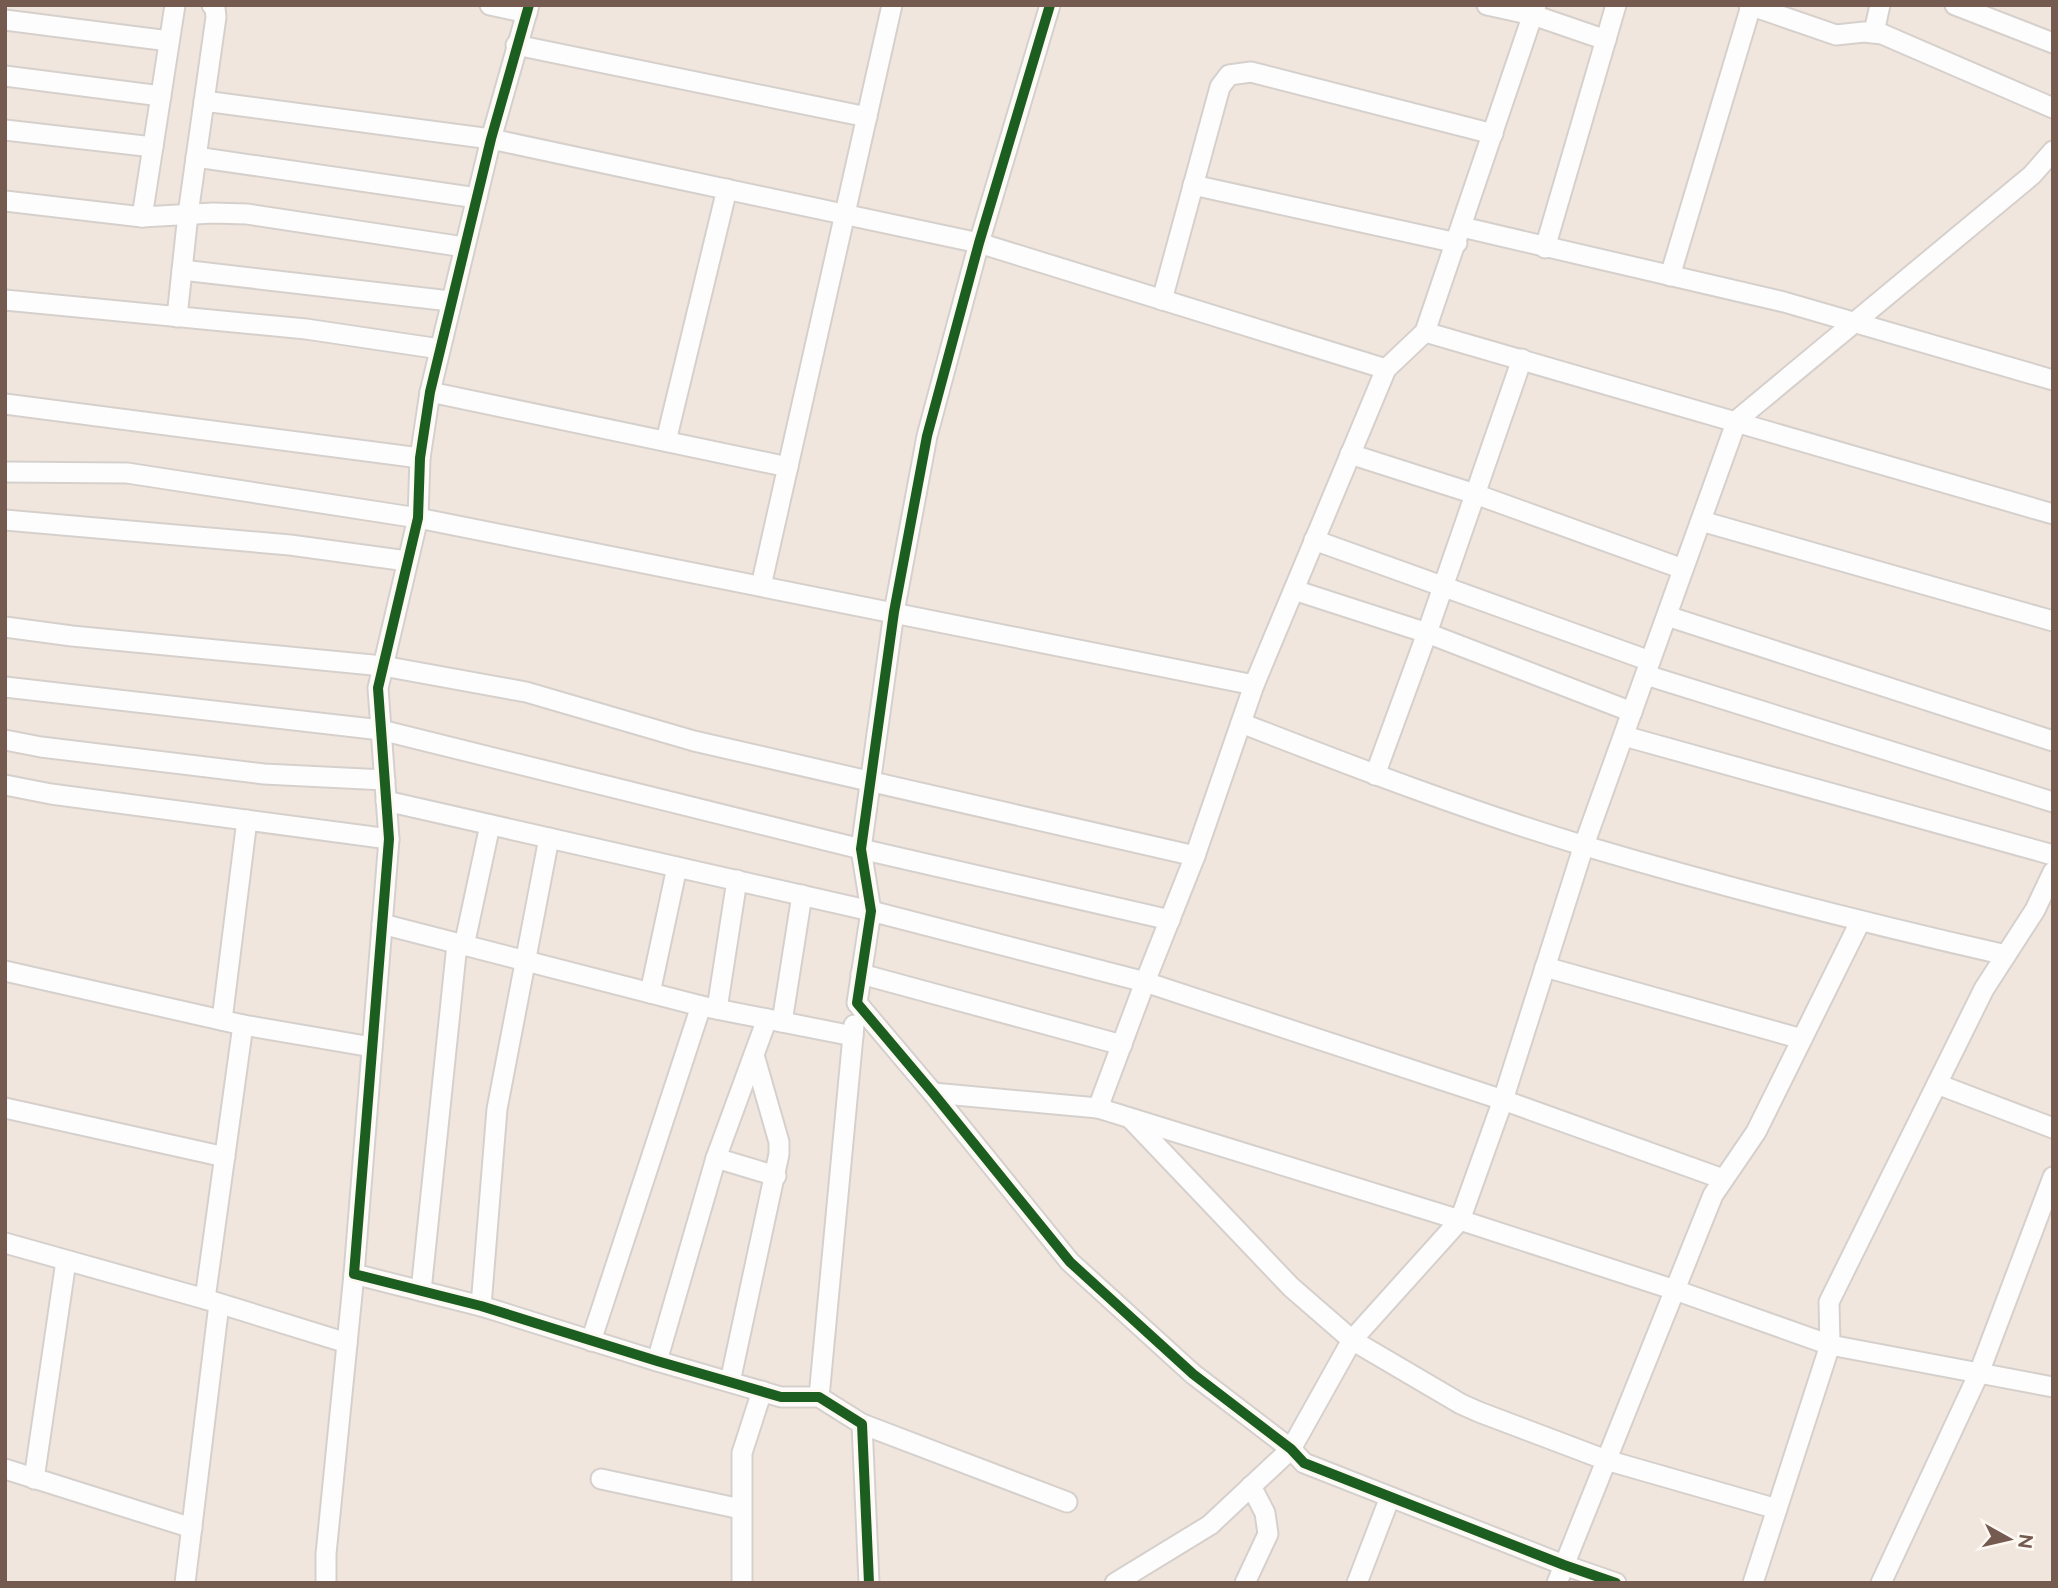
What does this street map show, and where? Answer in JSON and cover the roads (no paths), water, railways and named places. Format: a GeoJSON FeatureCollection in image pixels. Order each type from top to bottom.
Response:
{"type":"FeatureCollection","features":[{"type":"Feature","properties":{"kind":"street"},"geometry":{"type":"LineString","coordinates":[[142,217],[175,5]]}},
{"type":"Feature","properties":{"kind":"street"},"geometry":{"type":"LineString","coordinates":[[177,317],[215,17],[215,8],[212,5]]}},
{"type":"Feature","properties":{"kind":"street"},"geometry":{"type":"LineString","coordinates":[[326,1583],[326,1554],[354,1275],[388,839],[378,688],[418,518],[420,458],[430,392],[491,139],[528,9],[490,5]]}},
{"type":"Feature","properties":{"kind":"street"},"geometry":{"type":"LineString","coordinates":[[761,586],[892,5]]}},
{"type":"Feature","properties":{"kind":"street"},"geometry":{"type":"LineString","coordinates":[[819,1397],[853,1036],[871,911],[861,849],[894,612],[927,436],[979,243],[1050,5]]}},
{"type":"Feature","properties":{"kind":"street"},"geometry":{"type":"LineString","coordinates":[[1487,5],[1534,10],[1605,40]]}},
{"type":"Feature","properties":{"kind":"street"},"geometry":{"type":"LineString","coordinates":[[1545,247],[1616,5]]}},
{"type":"Feature","properties":{"kind":"street"},"geometry":{"type":"LineString","coordinates":[[1874,32],[1880,5]]}},
{"type":"Feature","properties":{"kind":"street"},"geometry":{"type":"LineString","coordinates":[[1955,5],[2053,43]]}},
{"type":"Feature","properties":{"kind":"street"},"geometry":{"type":"LineString","coordinates":[[1670,276],[1750,6],[1836,35],[1874,32],[2053,108]]}},
{"type":"Feature","properties":{"kind":"street"},"geometry":{"type":"LineString","coordinates":[[1098,1108],[1195,856],[1254,685],[1350,454],[1386,369],[1425,332],[1534,10]]}},
{"type":"Feature","properties":{"kind":"street"},"geometry":{"type":"LineString","coordinates":[[5,20],[170,41]]}},
{"type":"Feature","properties":{"kind":"street"},"geometry":{"type":"LineString","coordinates":[[516,45],[867,117]]}},
{"type":"Feature","properties":{"kind":"street"},"geometry":{"type":"LineString","coordinates":[[1162,300],[1220,87],[1229,75],[1251,72],[1493,134]]}},
{"type":"Feature","properties":{"kind":"street"},"geometry":{"type":"LineString","coordinates":[[5,76],[161,96]]}},
{"type":"Feature","properties":{"kind":"street"},"geometry":{"type":"LineString","coordinates":[[204,101],[491,139],[979,243],[1386,369]]}},
{"type":"Feature","properties":{"kind":"street"},"geometry":{"type":"LineString","coordinates":[[5,130],[153,147]]}},
{"type":"Feature","properties":{"kind":"street"},"geometry":{"type":"LineString","coordinates":[[1115,1583],[1210,1525],[1292,1449],[1352,1340],[1460,1220],[1503,1100],[1584,845],[1737,420],[2032,175],[2053,151]]}},
{"type":"Feature","properties":{"kind":"street"},"geometry":{"type":"LineString","coordinates":[[196,157],[477,198]]}},
{"type":"Feature","properties":{"kind":"street"},"geometry":{"type":"LineString","coordinates":[[1193,185],[1459,235],[1545,247],[1857,321],[2053,380]]}},
{"type":"Feature","properties":{"kind":"street"},"geometry":{"type":"LineString","coordinates":[[666,441],[727,189]]}},
{"type":"Feature","properties":{"kind":"street"},"geometry":{"type":"LineString","coordinates":[[5,201],[142,217],[247,214],[464,247]]}},
{"type":"Feature","properties":{"kind":"street"},"geometry":{"type":"LineString","coordinates":[[182,271],[450,302]]}},
{"type":"Feature","properties":{"kind":"street"},"geometry":{"type":"LineString","coordinates":[[5,300],[306,329],[440,349]]}},
{"type":"Feature","properties":{"kind":"street"},"geometry":{"type":"LineString","coordinates":[[1425,332],[1737,420],[2053,514]]}},
{"type":"Feature","properties":{"kind":"street"},"geometry":{"type":"LineString","coordinates":[[1375,775],[1522,359]]}},
{"type":"Feature","properties":{"kind":"street"},"geometry":{"type":"LineString","coordinates":[[430,392],[788,467]]}},
{"type":"Feature","properties":{"kind":"street"},"geometry":{"type":"LineString","coordinates":[[5,404],[420,458]]}},
{"type":"Feature","properties":{"kind":"street"},"geometry":{"type":"LineString","coordinates":[[1350,454],[1475,494],[1683,569]]}},
{"type":"Feature","properties":{"kind":"street"},"geometry":{"type":"LineString","coordinates":[[5,472],[127,472],[418,518],[1254,685]]}},
{"type":"Feature","properties":{"kind":"street"},"geometry":{"type":"LineString","coordinates":[[5,520],[290,545],[407,561]]}},
{"type":"Feature","properties":{"kind":"street"},"geometry":{"type":"LineString","coordinates":[[1701,521],[2053,621]]}},
{"type":"Feature","properties":{"kind":"street"},"geometry":{"type":"LineString","coordinates":[[1314,541],[1648,668],[2053,802]]}},
{"type":"Feature","properties":{"kind":"street"},"geometry":{"type":"LineString","coordinates":[[1294,590],[1427,633],[1632,712]]}},
{"type":"Feature","properties":{"kind":"street"},"geometry":{"type":"LineString","coordinates":[[1667,616],[2053,741]]}},
{"type":"Feature","properties":{"kind":"street"},"geometry":{"type":"LineString","coordinates":[[5,627],[383,666],[526,692],[694,741],[1195,856]]}},
{"type":"Feature","properties":{"kind":"street"},"geometry":{"type":"LineString","coordinates":[[5,687],[381,730],[861,849],[1170,920]]}},
{"type":"Feature","properties":{"kind":"street"},"geometry":{"type":"LineString","coordinates":[[1241,723],[1375,775],[1584,845],[1860,922],[2006,955]]}},
{"type":"Feature","properties":{"kind":"street"},"geometry":{"type":"LineString","coordinates":[[1624,736],[2053,855]]}},
{"type":"Feature","properties":{"kind":"street"},"geometry":{"type":"LineString","coordinates":[[5,740],[41,747],[264,774],[385,780]]}},
{"type":"Feature","properties":{"kind":"street"},"geometry":{"type":"LineString","coordinates":[[5,785],[51,794],[388,839]]}},
{"type":"Feature","properties":{"kind":"street"},"geometry":{"type":"LineString","coordinates":[[386,801],[871,911],[1145,982],[1503,1100],[1723,1179]]}},
{"type":"Feature","properties":{"kind":"street"},"geometry":{"type":"LineString","coordinates":[[222,1020],[247,820]]}},
{"type":"Feature","properties":{"kind":"street"},"geometry":{"type":"LineString","coordinates":[[421,1291],[460,945],[491,825]]}},
{"type":"Feature","properties":{"kind":"street"},"geometry":{"type":"LineString","coordinates":[[481,1306],[497,1109],[549,838]]}},
{"type":"Feature","properties":{"kind":"street"},"geometry":{"type":"LineString","coordinates":[[650,993],[677,867]]}},
{"type":"Feature","properties":{"kind":"street"},"geometry":{"type":"LineString","coordinates":[[1753,1583],[1830,1345],[1829,1302],[1984,989],[2035,910],[2053,872]]}},
{"type":"Feature","properties":{"kind":"street"},"geometry":{"type":"LineString","coordinates":[[591,1341],[709,1007],[737,880]]}},
{"type":"Feature","properties":{"kind":"street"},"geometry":{"type":"LineString","coordinates":[[657,1361],[716,1158],[754,1055],[774,1021],[802,895]]}},
{"type":"Feature","properties":{"kind":"street"},"geometry":{"type":"LineString","coordinates":[[1560,1574],[1713,1195],[1756,1132],[1860,922]]}},
{"type":"Feature","properties":{"kind":"street"},"geometry":{"type":"LineString","coordinates":[[382,924],[650,993],[853,1036]]}},
{"type":"Feature","properties":{"kind":"street"},"geometry":{"type":"LineString","coordinates":[[1545,967],[1802,1040]]}},
{"type":"Feature","properties":{"kind":"street"},"geometry":{"type":"LineString","coordinates":[[5,971],[243,1025],[372,1047]]}},
{"type":"Feature","properties":{"kind":"street"},"geometry":{"type":"LineString","coordinates":[[861,974],[1122,1045]]}},
{"type":"Feature","properties":{"kind":"street"},"geometry":{"type":"LineString","coordinates":[[857,1003],[1070,1262],[1193,1374],[1292,1449],[1304,1463],[1390,1497],[1560,1574],[1616,1583]]}},
{"type":"Feature","properties":{"kind":"street"},"geometry":{"type":"LineString","coordinates":[[185,1583],[225,1157],[243,1025]]}},
{"type":"Feature","properties":{"kind":"street"},"geometry":{"type":"LineString","coordinates":[[730,1382],[776,1176],[779,1142],[754,1055]]}},
{"type":"Feature","properties":{"kind":"street"},"geometry":{"type":"LineString","coordinates":[[1937,1084],[2053,1128]]}},
{"type":"Feature","properties":{"kind":"street"},"geometry":{"type":"LineString","coordinates":[[933,1093],[1098,1108],[1460,1220],[1675,1290],[1830,1345],[2053,1387]]}},
{"type":"Feature","properties":{"kind":"street"},"geometry":{"type":"LineString","coordinates":[[5,1108],[225,1157]]}},
{"type":"Feature","properties":{"kind":"street"},"geometry":{"type":"LineString","coordinates":[[1129,1117],[1269,1265],[1352,1340],[1461,1404],[1606,1460],[1777,1509]]}},
{"type":"Feature","properties":{"kind":"street"},"geometry":{"type":"LineString","coordinates":[[716,1158],[776,1176]]}},
{"type":"Feature","properties":{"kind":"street"},"geometry":{"type":"LineString","coordinates":[[1881,1583],[1979,1373],[2053,1177]]}},
{"type":"Feature","properties":{"kind":"street"},"geometry":{"type":"LineString","coordinates":[[5,1243],[212,1301],[347,1343]]}},
{"type":"Feature","properties":{"kind":"street"},"geometry":{"type":"LineString","coordinates":[[34,1479],[66,1261]]}},
{"type":"Feature","properties":{"kind":"street"},"geometry":{"type":"LineString","coordinates":[[354,1275],[481,1306],[781,1397],[819,1397],[862,1424],[1068,1502]]}},
{"type":"Feature","properties":{"kind":"street"},"geometry":{"type":"LineString","coordinates":[[741,1583],[742,1453],[761,1391]]}},
{"type":"Feature","properties":{"kind":"street"},"geometry":{"type":"LineString","coordinates":[[862,1424],[869,1583]]}},
{"type":"Feature","properties":{"kind":"street"},"geometry":{"type":"LineString","coordinates":[[5,1469],[192,1528]]}},
{"type":"Feature","properties":{"kind":"street"},"geometry":{"type":"LineString","coordinates":[[601,1479],[741,1510]]}},
{"type":"Feature","properties":{"kind":"street"},"geometry":{"type":"LineString","coordinates":[[1245,1583],[1268,1534],[1265,1513],[1251,1486]]}},
{"type":"Feature","properties":{"kind":"street"},"geometry":{"type":"LineString","coordinates":[[1357,1583],[1390,1497]]}}]}
